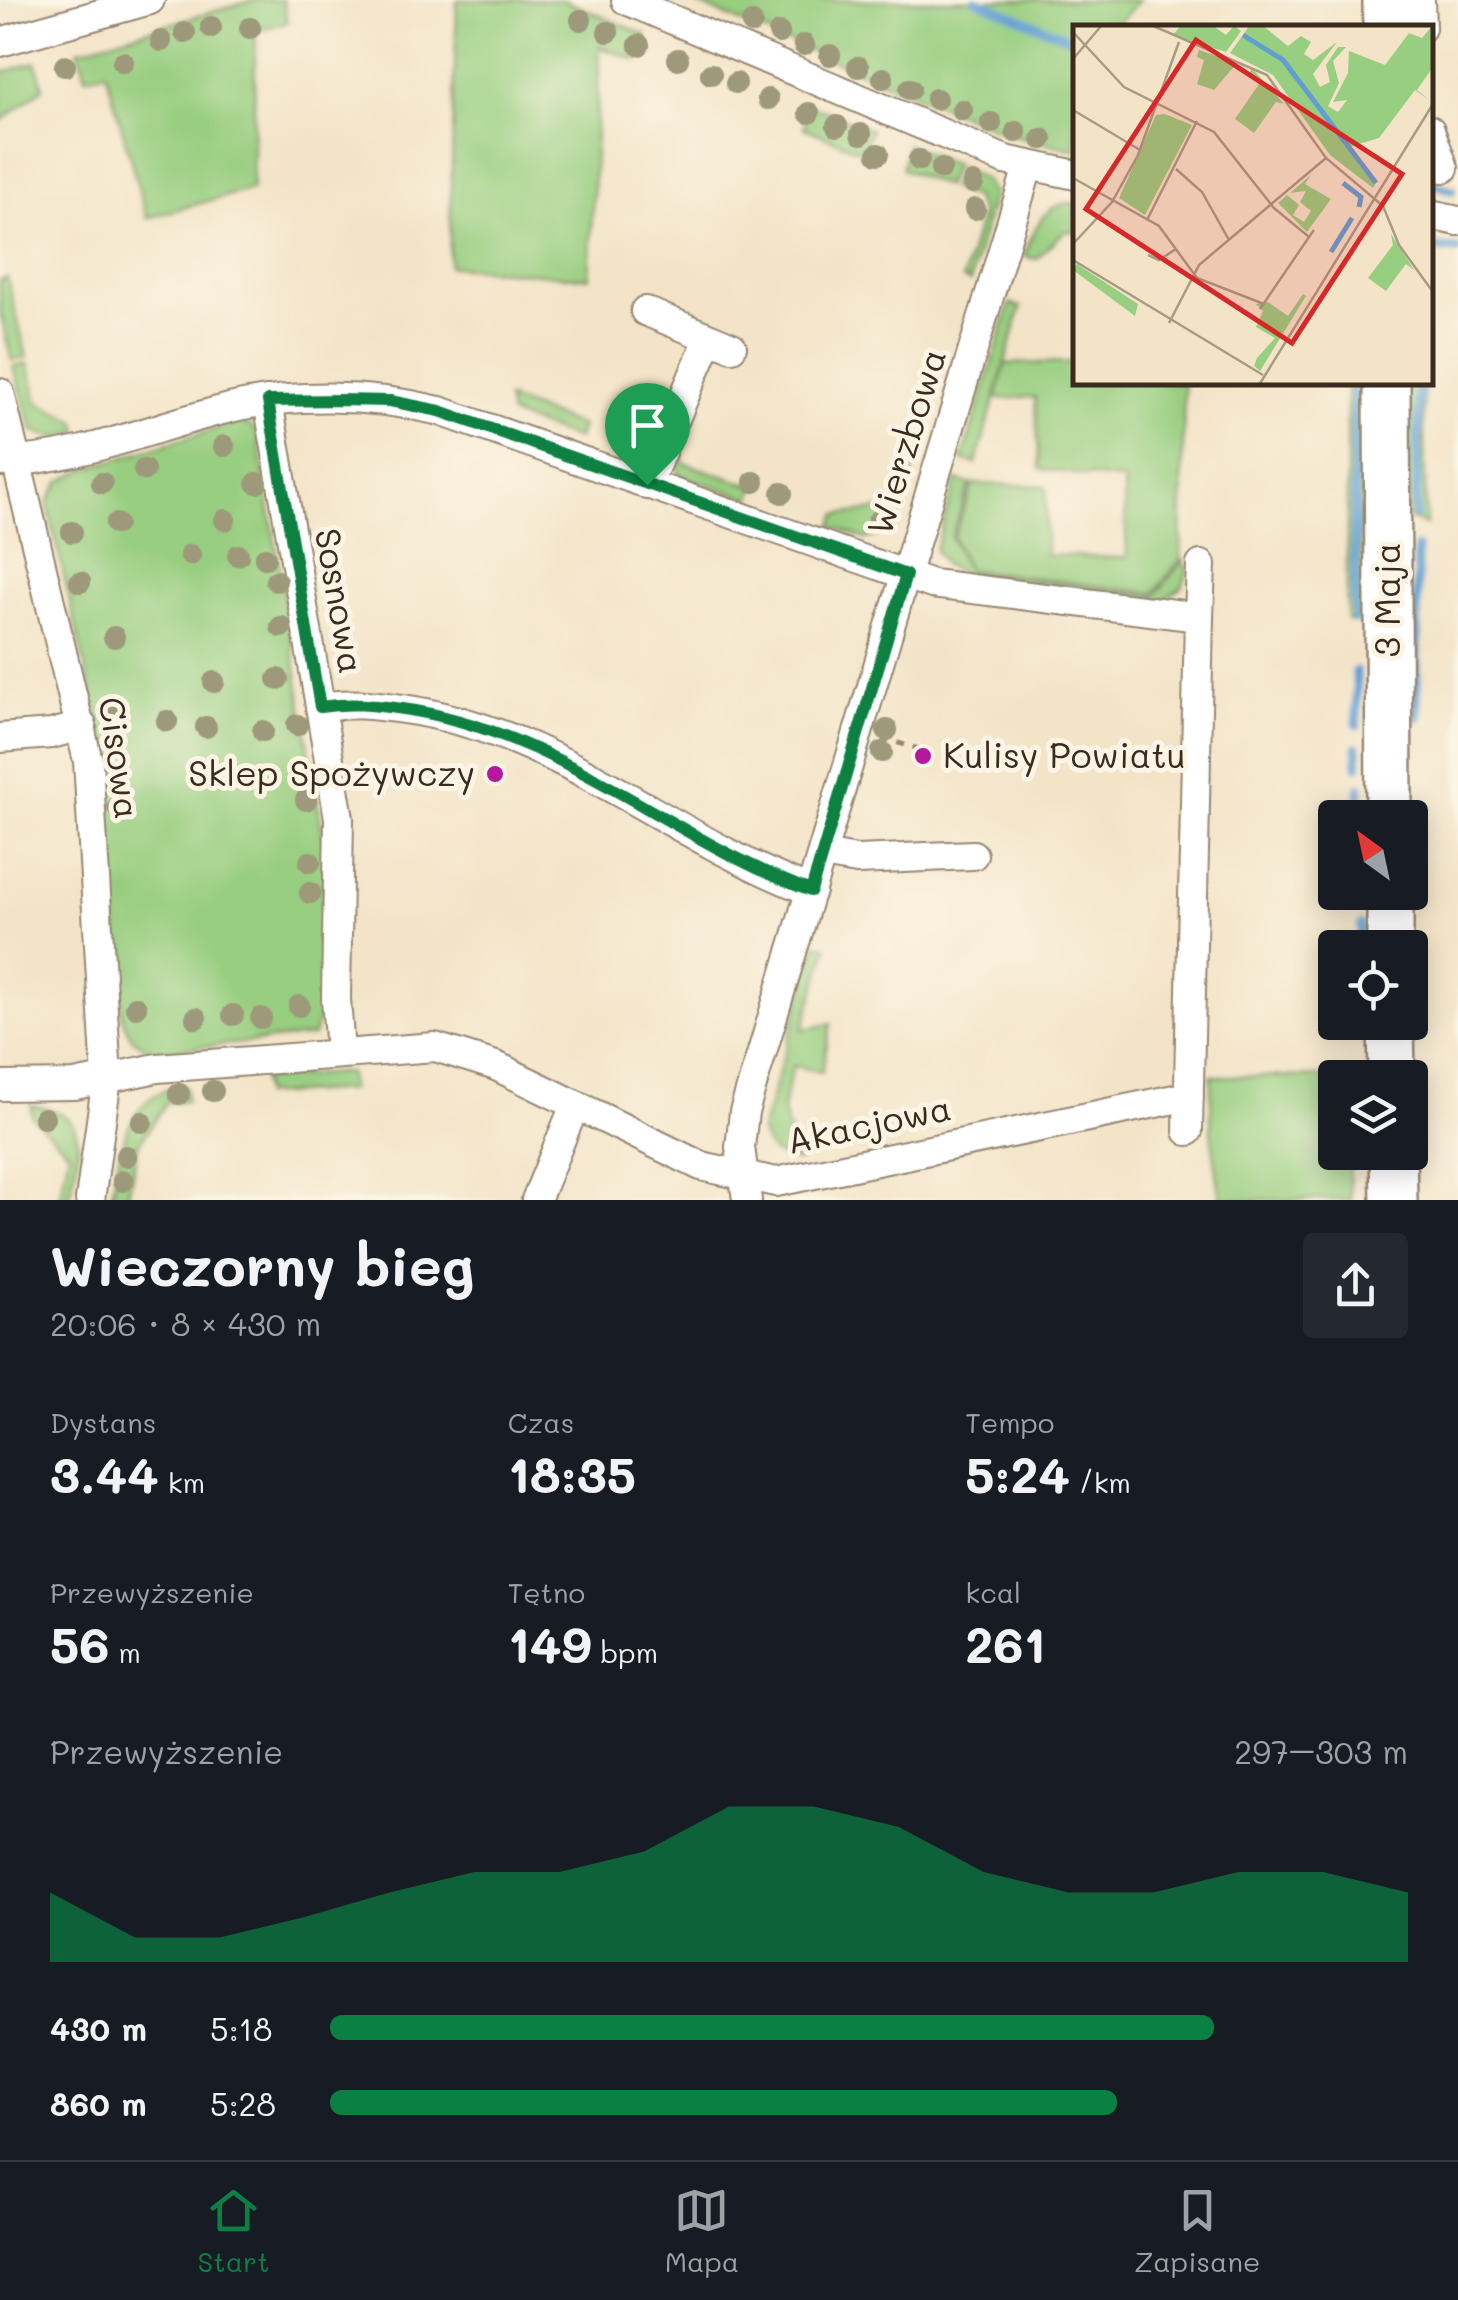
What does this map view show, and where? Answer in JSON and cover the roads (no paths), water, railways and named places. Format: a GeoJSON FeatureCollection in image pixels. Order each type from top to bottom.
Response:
{"type":"FeatureCollection","features":[{"type":"Feature","properties":{"kind":"main road","name":"3 Maja"},"geometry":{"type":"LineString","coordinates":[[1387,385],[1390,800]]}},
{"type":"Feature","properties":{"kind":"main road"},"geometry":{"type":"LineString","coordinates":[[1393,1170],[1394,1200]]}},
{"type":"Feature","properties":{"kind":"street"},"geometry":{"type":"LineString","coordinates":[[0,42],[150,0]]}},
{"type":"Feature","properties":{"kind":"street"},"geometry":{"type":"LineString","coordinates":[[626,0],[1028,167],[1073,175]]}},
{"type":"Feature","properties":{"kind":"street"},"geometry":{"type":"LineString","coordinates":[[1420,0],[1421,25]]}},
{"type":"Feature","properties":{"kind":"street"},"geometry":{"type":"LineString","coordinates":[[1433,138],[1444,168]]}},
{"type":"Feature","properties":{"kind":"street","name":"Wierzbowa"},"geometry":{"type":"LineString","coordinates":[[746,1189],[740,1147],[744,1112],[1028,167]]}},
{"type":"Feature","properties":{"kind":"street"},"geometry":{"type":"LineString","coordinates":[[1433,216],[1458,221]]}},
{"type":"Feature","properties":{"kind":"street"},"geometry":{"type":"LineString","coordinates":[[645,311],[720,342],[647,485]]}},
{"type":"Feature","properties":{"kind":"street","name":"Cisowa"},"geometry":{"type":"LineString","coordinates":[[0,393],[8,462],[82,726],[90,792],[107,1078],[90,1200]]}},
{"type":"Feature","properties":{"kind":"street"},"geometry":{"type":"LineString","coordinates":[[8,462],[60,457],[218,410],[268,401],[415,405],[906,575],[951,587],[1199,617]]}},
{"type":"Feature","properties":{"kind":"street","name":"Sosnowa"},"geometry":{"type":"LineString","coordinates":[[268,401],[341,842],[336,999],[340,1052]]}},
{"type":"Feature","properties":{"kind":"street"},"geometry":{"type":"LineString","coordinates":[[1188,1131],[1201,564]]}},
{"type":"Feature","properties":{"kind":"street"},"geometry":{"type":"LineString","coordinates":[[320,707],[353,704],[424,712],[504,735],[565,760],[767,873],[811,891]]}},
{"type":"Feature","properties":{"kind":"street"},"geometry":{"type":"LineString","coordinates":[[0,738],[51,734],[82,726]]}},
{"type":"Feature","properties":{"kind":"street"},"geometry":{"type":"LineString","coordinates":[[822,854],[857,860],[973,855]]}},
{"type":"Feature","properties":{"kind":"street","name":"Akacjowa"},"geometry":{"type":"LineString","coordinates":[[0,1086],[75,1085],[156,1068],[419,1046],[457,1052],[496,1066],[746,1189],[1188,1096]]}},
{"type":"Feature","properties":{"kind":"street"},"geometry":{"type":"LineString","coordinates":[[536,1200],[575,1106]]}},
{"type":"Feature","properties":{"kind":"waterway"},"geometry":{"type":"LineString","coordinates":[[976,0],[1073,40]]}},
{"type":"Feature","properties":{"kind":"waterway"},"geometry":{"type":"LineString","coordinates":[[1433,184],[1452,190]]}},
{"type":"Feature","properties":{"kind":"waterway"},"geometry":{"type":"LineString","coordinates":[[1433,248],[1458,250]]}},
{"type":"Feature","properties":{"kind":"waterway"},"geometry":{"type":"LineString","coordinates":[[1354,385],[1355,620]]}},
{"type":"Feature","properties":{"kind":"waterway"},"geometry":{"type":"LineString","coordinates":[[1416,516],[1419,385]]}},
{"type":"Feature","properties":{"kind":"waterway"},"geometry":{"type":"LineString","coordinates":[[1417,548],[1417,718]]}},
{"type":"Feature","properties":{"kind":"waterway"},"geometry":{"type":"LineString","coordinates":[[1356,671],[1357,725]]}},
{"type":"Feature","properties":{"kind":"waterway"},"geometry":{"type":"LineString","coordinates":[[1357,747],[1358,766]]}},
{"type":"Feature","properties":{"kind":"waterway"},"geometry":{"type":"LineString","coordinates":[[1360,787],[1360,794]]}},
{"type":"Feature","properties":{"kind":"waterway"},"geometry":{"type":"LineString","coordinates":[[1361,925],[1361,930]]}},
{"type":"Feature","properties":{"kind":"place","name":"Kulisy Powiatu"},"geometry":{"type":"Point","coordinates":[923,756]}},
{"type":"Feature","properties":{"kind":"place","name":"Sklep Spożywczy"},"geometry":{"type":"Point","coordinates":[495,774]}}]}
